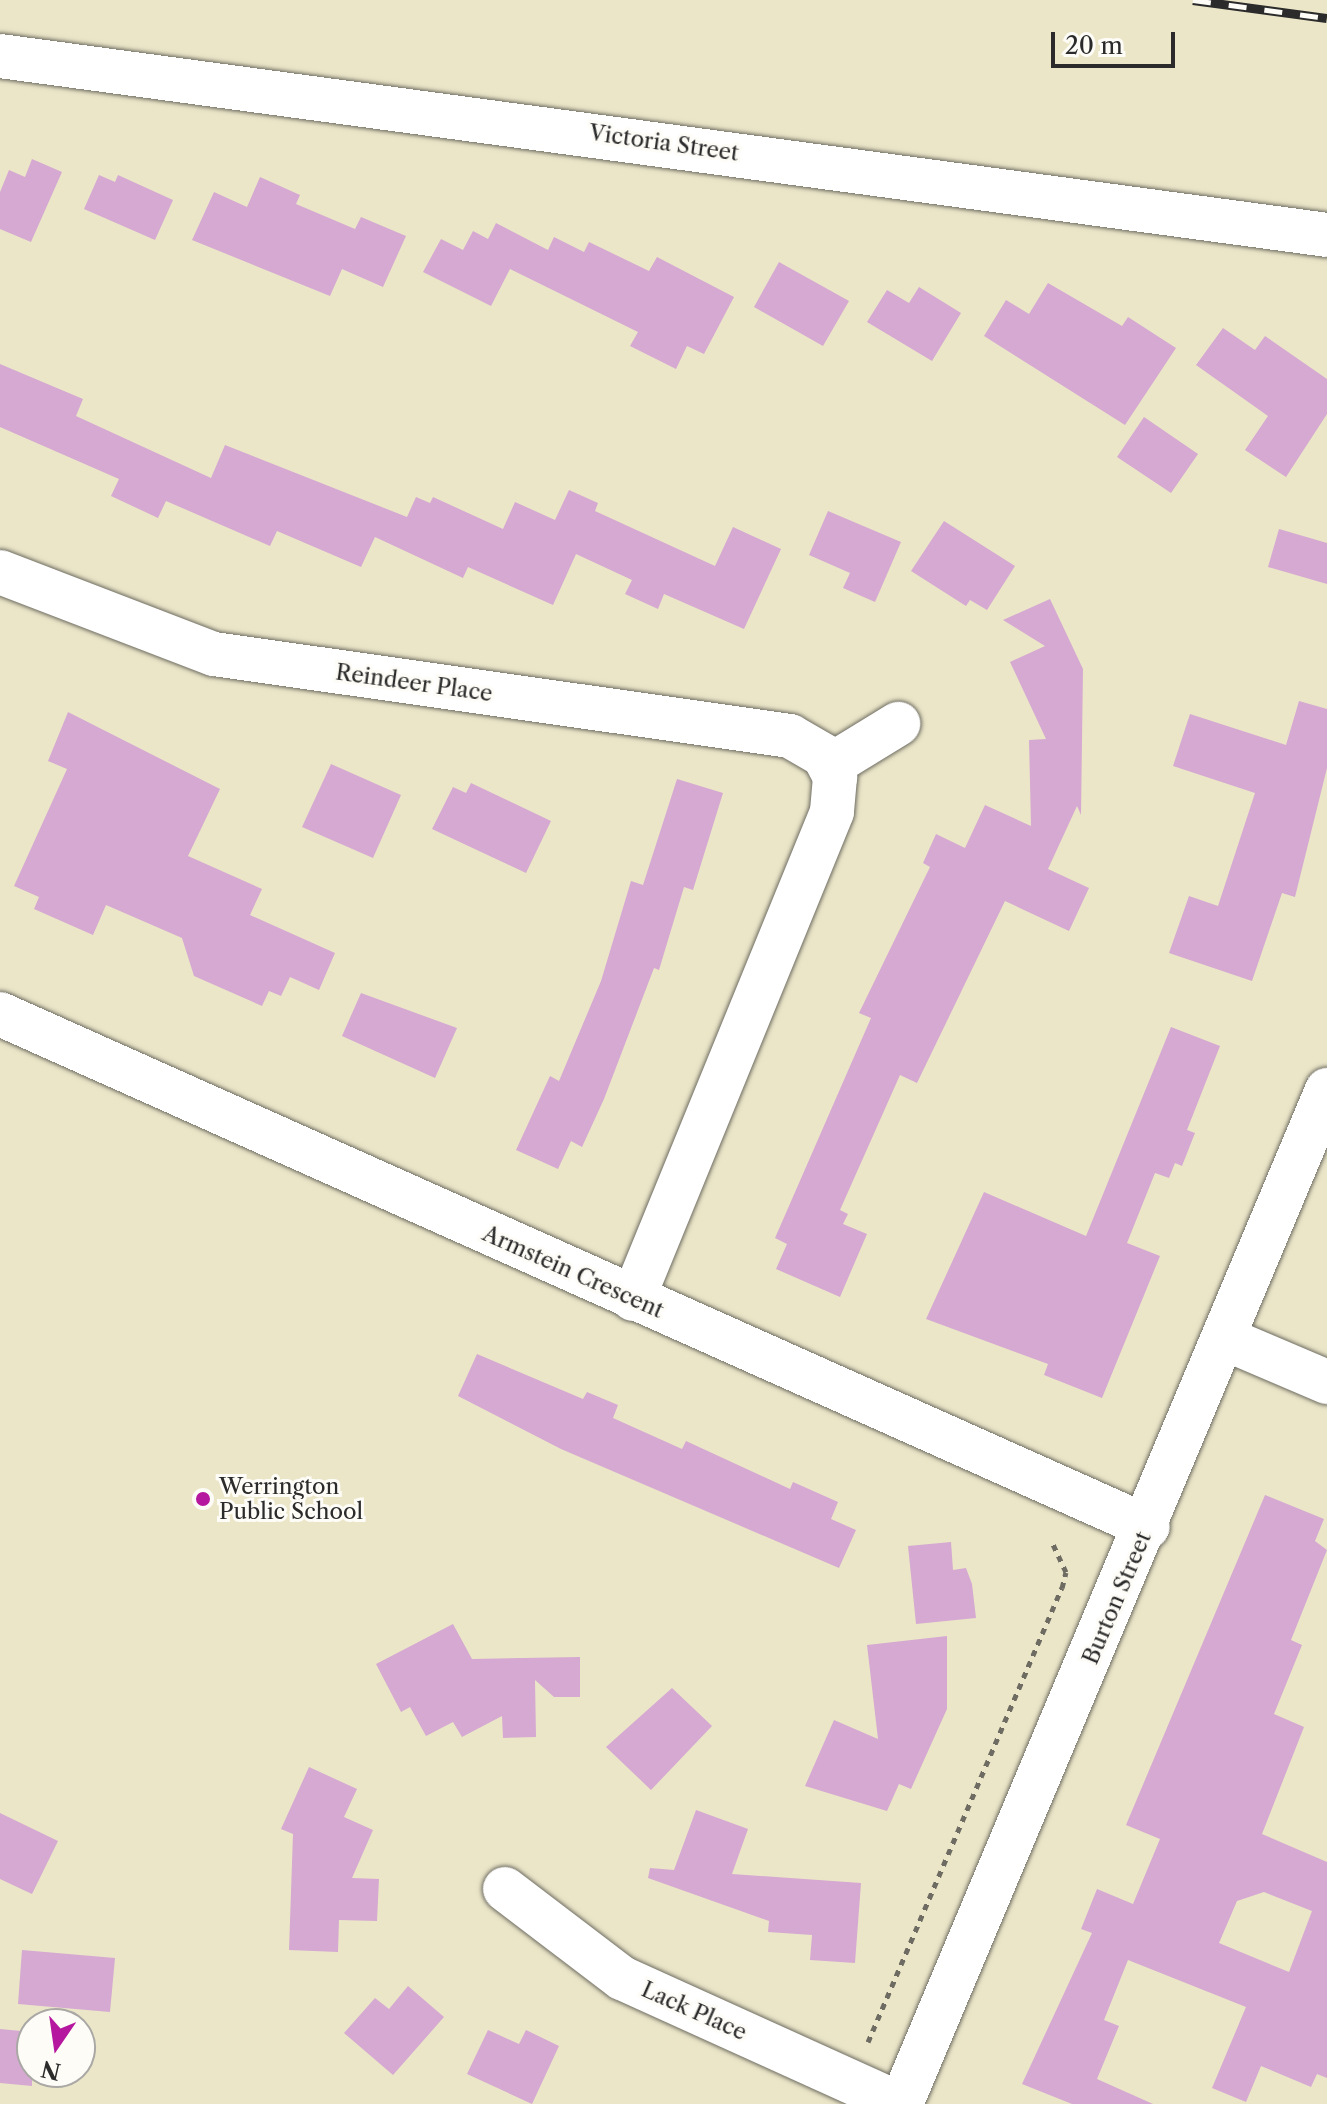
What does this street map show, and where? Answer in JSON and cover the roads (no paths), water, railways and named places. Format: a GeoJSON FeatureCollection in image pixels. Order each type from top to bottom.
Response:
{"type":"FeatureCollection","features":[{"type":"Feature","properties":{"kind":"street","name":"Victoria Street"},"geometry":{"type":"LineString","coordinates":[[0,56],[1327,235]]}},
{"type":"Feature","properties":{"kind":"street","name":"Reindeer Place"},"geometry":{"type":"LineString","coordinates":[[0,572],[214,654],[790,736],[831,765]]}},
{"type":"Feature","properties":{"kind":"street"},"geometry":{"type":"LineString","coordinates":[[633,1299],[832,812],[831,765],[898,724]]}},
{"type":"Feature","properties":{"kind":"street","name":"Armstein Crescent"},"geometry":{"type":"LineString","coordinates":[[0,1014],[1148,1527]]}},
{"type":"Feature","properties":{"kind":"street","name":"Burton Street"},"geometry":{"type":"LineString","coordinates":[[900,2104],[1148,1527],[1327,1090]]}},
{"type":"Feature","properties":{"kind":"street"},"geometry":{"type":"LineString","coordinates":[[1226,1339],[1327,1382]]}},
{"type":"Feature","properties":{"kind":"street","name":"Lack Place"},"geometry":{"type":"LineString","coordinates":[[505,1889],[622,1978],[900,2104]]}},
{"type":"Feature","properties":{"kind":"railway"},"geometry":{"type":"LineString","coordinates":[[1193,0],[1327,18]]}},
{"type":"Feature","properties":{"kind":"place","name":"Werrington Public School"},"geometry":{"type":"Point","coordinates":[203,1499]}}]}
